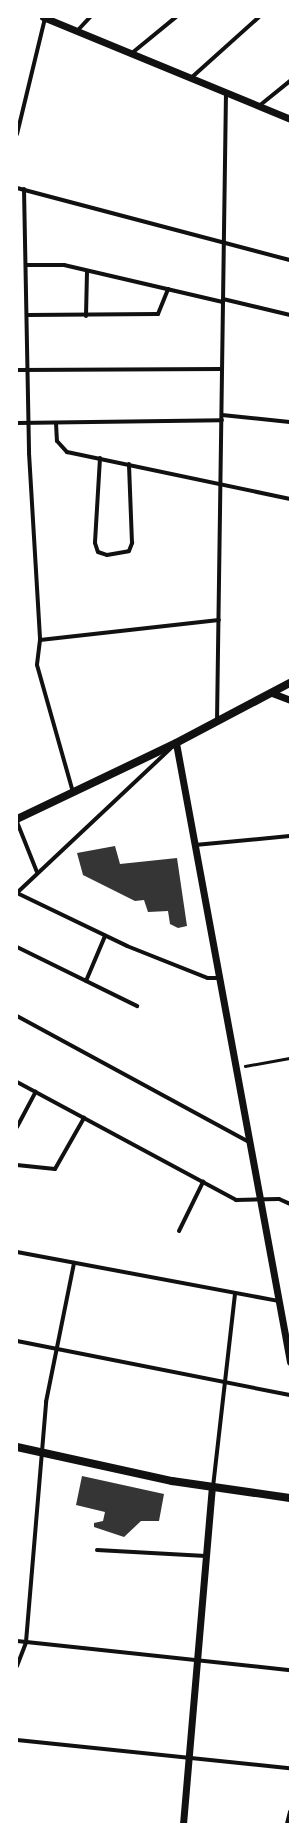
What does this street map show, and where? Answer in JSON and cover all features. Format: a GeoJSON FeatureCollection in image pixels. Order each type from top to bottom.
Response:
{"type":"FeatureCollection","features":[{"type":"Feature","properties":{"kind":"main road"},"geometry":{"type":"LineString","coordinates":[[17,820],[72,792],[176,743],[290,683]]}},
{"type":"Feature","properties":{"kind":"main road"},"geometry":{"type":"LineString","coordinates":[[17,1447],[212,1488],[290,1498]]}},
{"type":"Feature","properties":{"kind":"street"},"geometry":{"type":"LineString","coordinates":[[17,134],[44,17],[290,119]]}},
{"type":"Feature","properties":{"kind":"street"},"geometry":{"type":"LineString","coordinates":[[78,30],[90,17]]}},
{"type":"Feature","properties":{"kind":"street"},"geometry":{"type":"LineString","coordinates":[[132,53],[176,17]]}},
{"type":"Feature","properties":{"kind":"street"},"geometry":{"type":"LineString","coordinates":[[191,78],[259,17]]}},
{"type":"Feature","properties":{"kind":"street"},"geometry":{"type":"LineString","coordinates":[[259,106],[290,81]]}},
{"type":"Feature","properties":{"kind":"street"},"geometry":{"type":"LineString","coordinates":[[217,721],[226,92]]}},
{"type":"Feature","properties":{"kind":"street"},"geometry":{"type":"LineString","coordinates":[[17,188],[290,260]]}},
{"type":"Feature","properties":{"kind":"street"},"geometry":{"type":"LineString","coordinates":[[24,189],[28,423],[40,640],[38,665],[42,689],[72,792]]}},
{"type":"Feature","properties":{"kind":"street"},"geometry":{"type":"LineString","coordinates":[[26,265],[58,264],[168,290],[223,300],[290,316]]}},
{"type":"Feature","properties":{"kind":"street"},"geometry":{"type":"LineString","coordinates":[[86,316],[87,271]]}},
{"type":"Feature","properties":{"kind":"street"},"geometry":{"type":"LineString","coordinates":[[27,315],[86,316],[158,314],[168,290]]}},
{"type":"Feature","properties":{"kind":"street"},"geometry":{"type":"LineString","coordinates":[[17,370],[222,369]]}},
{"type":"Feature","properties":{"kind":"street"},"geometry":{"type":"LineString","coordinates":[[222,415],[290,422]]}},
{"type":"Feature","properties":{"kind":"street"},"geometry":{"type":"LineString","coordinates":[[17,423],[222,420]]}},
{"type":"Feature","properties":{"kind":"street"},"geometry":{"type":"LineString","coordinates":[[56,423],[60,448],[220,486],[290,499]]}},
{"type":"Feature","properties":{"kind":"street"},"geometry":{"type":"LineString","coordinates":[[100,458],[95,543],[98,552],[107,556],[129,551],[132,543],[129,464]]}},
{"type":"Feature","properties":{"kind":"street"},"geometry":{"type":"LineString","coordinates":[[40,640],[218,620]]}},
{"type":"Feature","properties":{"kind":"street"},"geometry":{"type":"LineString","coordinates":[[272,693],[290,700]]}},
{"type":"Feature","properties":{"kind":"street"},"geometry":{"type":"LineString","coordinates":[[176,743],[219,978],[237,1067],[249,1142],[290,1362]]}},
{"type":"Feature","properties":{"kind":"street"},"geometry":{"type":"LineString","coordinates":[[176,743],[37,871],[18,892],[28,900],[104,936],[208,978],[219,978]]}},
{"type":"Feature","properties":{"kind":"street"},"geometry":{"type":"LineString","coordinates":[[17,820],[37,871]]}},
{"type":"Feature","properties":{"kind":"street"},"geometry":{"type":"LineString","coordinates":[[195,845],[290,836]]}},
{"type":"Feature","properties":{"kind":"street"},"geometry":{"type":"LineString","coordinates":[[86,981],[104,936]]}},
{"type":"Feature","properties":{"kind":"street"},"geometry":{"type":"LineString","coordinates":[[17,947],[137,1006]]}},
{"type":"Feature","properties":{"kind":"street"},"geometry":{"type":"LineString","coordinates":[[17,1016],[249,1142]]}},
{"type":"Feature","properties":{"kind":"street"},"geometry":{"type":"LineString","coordinates":[[17,1082],[236,1200],[279,1200],[290,1204]]}},
{"type":"Feature","properties":{"kind":"street"},"geometry":{"type":"LineString","coordinates":[[17,1127],[36,1092]]}},
{"type":"Feature","properties":{"kind":"street"},"geometry":{"type":"LineString","coordinates":[[17,1165],[55,1170],[84,1118]]}},
{"type":"Feature","properties":{"kind":"street"},"geometry":{"type":"LineString","coordinates":[[179,1231],[203,1182]]}},
{"type":"Feature","properties":{"kind":"street"},"geometry":{"type":"LineString","coordinates":[[17,1252],[278,1301]]}},
{"type":"Feature","properties":{"kind":"street"},"geometry":{"type":"LineString","coordinates":[[17,1666],[26,1642],[40,1453],[56,1350],[74,1263]]}},
{"type":"Feature","properties":{"kind":"street"},"geometry":{"type":"LineString","coordinates":[[183,1824],[190,1758],[212,1488],[235,1293]]}},
{"type":"Feature","properties":{"kind":"street"},"geometry":{"type":"LineString","coordinates":[[17,1341],[224,1383],[290,1394]]}},
{"type":"Feature","properties":{"kind":"street"},"geometry":{"type":"LineString","coordinates":[[97,1550],[206,1556]]}},
{"type":"Feature","properties":{"kind":"street"},"geometry":{"type":"LineString","coordinates":[[17,1641],[290,1670]]}},
{"type":"Feature","properties":{"kind":"street"},"geometry":{"type":"LineString","coordinates":[[17,1740],[290,1768]]}},
{"type":"Feature","properties":{"kind":"street"},"geometry":{"type":"LineString","coordinates":[[287,1824],[290,1812]]}},
{"type":"Feature","properties":{"kind":"path"},"geometry":{"type":"LineString","coordinates":[[237,1067],[290,1058]]}},
{"type":"Feature","properties":{"kind":"building"},"geometry":{"type":"Polygon","coordinates":[[[115,846],[120,864],[177,858],[187,926],[178,928],[170,924],[168,911],[148,912],[144,900],[135,901],[83,875],[77,853],[115,846]]]}},
{"type":"Feature","properties":{"kind":"building"},"geometry":{"type":"Polygon","coordinates":[[[82,1476],[164,1494],[159,1521],[141,1521],[124,1537],[94,1527],[94,1523],[103,1521],[105,1512],[76,1505],[82,1476]]]}}]}
